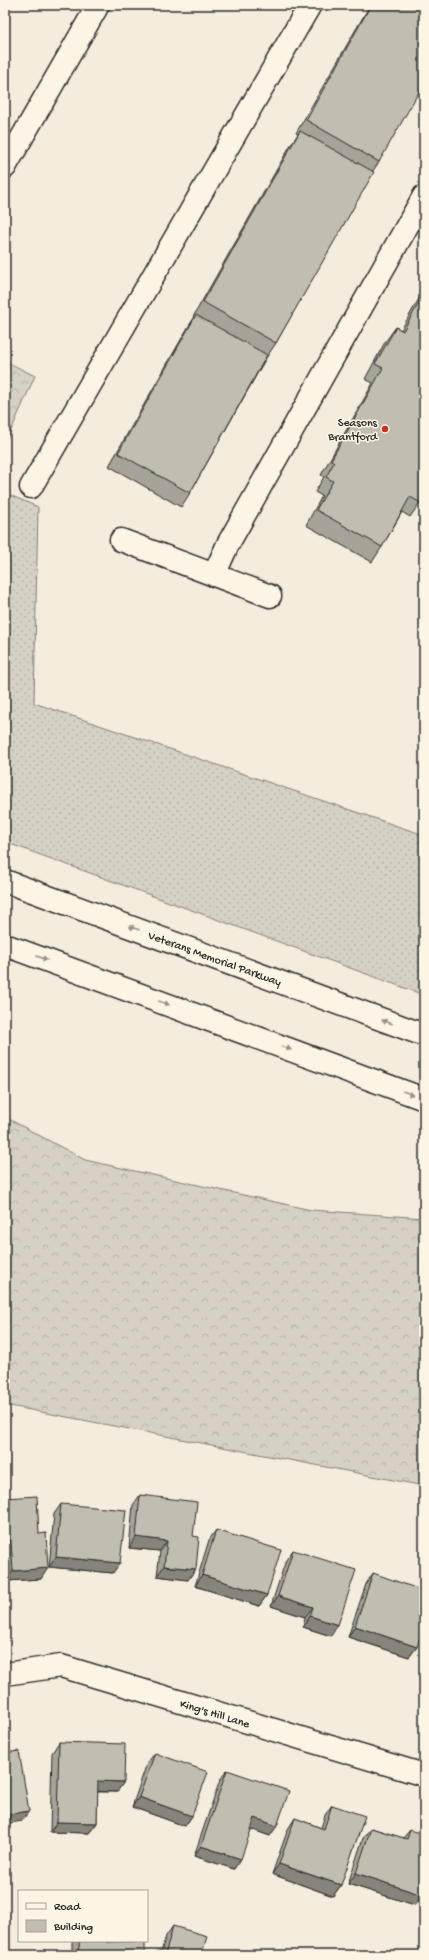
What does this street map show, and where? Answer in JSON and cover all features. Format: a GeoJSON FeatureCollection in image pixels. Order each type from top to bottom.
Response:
{"type":"FeatureCollection","features":[{"type":"Feature","properties":{"kind":"main road"},"geometry":{"type":"LineString","coordinates":[[5,167],[98,5]]}},
{"type":"Feature","properties":{"kind":"main road"},"geometry":{"type":"LineString","coordinates":[[31,487],[310,5]]}},
{"type":"Feature","properties":{"kind":"main road"},"geometry":{"type":"LineString","coordinates":[[214,575],[240,524],[424,196]]}},
{"type":"Feature","properties":{"kind":"main road"},"geometry":{"type":"LineString","coordinates":[[122,540],[270,596]]}},
{"type":"Feature","properties":{"kind":"main road","name":"Veterans Memorial Parkway"},"geometry":{"type":"LineString","coordinates":[[5,880],[424,1035]]}},
{"type":"Feature","properties":{"kind":"main road"},"geometry":{"type":"LineString","coordinates":[[5,945],[424,1099]]}},
{"type":"Feature","properties":{"kind":"main road","name":"King's Hill Lane"},"geometry":{"type":"LineString","coordinates":[[5,1674],[61,1666],[424,1775]]}},
{"type":"Feature","properties":{"kind":"green space"},"geometry":{"type":"Polygon","coordinates":[[[5,361],[35,376],[5,444],[5,361]]]}},
{"type":"Feature","properties":{"kind":"green space"},"geometry":{"type":"Polygon","coordinates":[[[5,493],[38,507],[34,703],[424,835],[424,995],[5,842],[5,493]]]}},
{"type":"Feature","properties":{"kind":"green space"},"geometry":{"type":"Polygon","coordinates":[[[5,1117],[85,1160],[311,1210],[424,1218],[424,1486],[5,1405],[5,1117]]]}},
{"type":"Feature","properties":{"kind":"building"},"geometry":{"type":"Polygon","coordinates":[[[371,5],[424,5],[424,83],[379,162],[306,120],[371,5]]]}},
{"type":"Feature","properties":{"kind":"building"},"geometry":{"type":"Polygon","coordinates":[[[300,131],[374,172],[276,343],[203,302],[300,131]]]}},
{"type":"Feature","properties":{"kind":"building","name":"Seasons Brantford"},"geometry":{"type":"Polygon","coordinates":[[[424,294],[424,497],[421,503],[410,497],[382,547],[316,510],[333,481],[326,477],[334,462],[331,460],[383,368],[375,364],[396,327],[403,331],[424,294]]]}},
{"type":"Feature","properties":{"kind":"building"},"geometry":{"type":"Polygon","coordinates":[[[196,315],[267,355],[190,493],[118,453],[196,315]]]}},
{"type":"Feature","properties":{"kind":"building"},"geometry":{"type":"Polygon","coordinates":[[[140,1495],[197,1502],[193,1536],[199,1537],[196,1569],[164,1566],[167,1541],[136,1537],[140,1495]]]}},
{"type":"Feature","properties":{"kind":"building"},"geometry":{"type":"Polygon","coordinates":[[[37,1496],[39,1534],[46,1533],[48,1568],[13,1571],[11,1540],[5,1540],[5,1498],[37,1496]]]}},
{"type":"Feature","properties":{"kind":"building"},"geometry":{"type":"Polygon","coordinates":[[[61,1504],[126,1510],[120,1563],[56,1557],[61,1504]]]}},
{"type":"Feature","properties":{"kind":"building"},"geometry":{"type":"Polygon","coordinates":[[[216,1530],[281,1550],[267,1595],[202,1575],[216,1530]]]}},
{"type":"Feature","properties":{"kind":"building"},"geometry":{"type":"Polygon","coordinates":[[[293,1550],[356,1570],[338,1625],[310,1616],[313,1607],[278,1596],[293,1550]]]}},
{"type":"Feature","properties":{"kind":"building"},"geometry":{"type":"Polygon","coordinates":[[[373,1573],[424,1591],[424,1625],[417,1647],[355,1626],[373,1573]]]}},
{"type":"Feature","properties":{"kind":"building"},"geometry":{"type":"Polygon","coordinates":[[[59,1742],[125,1744],[124,1782],[98,1781],[97,1823],[57,1822],[59,1742]]]}},
{"type":"Feature","properties":{"kind":"building"},"geometry":{"type":"Polygon","coordinates":[[[19,1751],[29,1811],[5,1815],[5,1753],[19,1751]]]}},
{"type":"Feature","properties":{"kind":"building"},"geometry":{"type":"Polygon","coordinates":[[[155,1753],[208,1772],[192,1816],[139,1797],[155,1753]]]}},
{"type":"Feature","properties":{"kind":"building"},"geometry":{"type":"Polygon","coordinates":[[[227,1770],[289,1791],[277,1826],[255,1818],[241,1859],[201,1846],[227,1770]]]}},
{"type":"Feature","properties":{"kind":"building"},"geometry":{"type":"Polygon","coordinates":[[[332,1805],[365,1816],[341,1885],[279,1864],[295,1818],[324,1829],[332,1805]]]}},
{"type":"Feature","properties":{"kind":"building"},"geometry":{"type":"Polygon","coordinates":[[[371,1828],[407,1839],[410,1830],[424,1834],[424,1888],[422,1895],[356,1873],[371,1828]]]}},
{"type":"Feature","properties":{"kind":"building"},"geometry":{"type":"Polygon","coordinates":[[[173,1926],[207,1936],[202,1955],[165,1955],[173,1926]]]}},
{"type":"Feature","properties":{"kind":"building"},"geometry":{"type":"Polygon","coordinates":[[[79,1942],[145,1942],[145,1955],[80,1955],[79,1942]]]}},
{"type":"Feature","properties":{"kind":"building"},"geometry":{"type":"Polygon","coordinates":[[[45,1950],[47,1955],[32,1955],[45,1950]]]}},
{"type":"Feature","properties":{"kind":"place","name":"Seasons Brantford"},"geometry":{"type":"Point","coordinates":[385,429]}}]}
